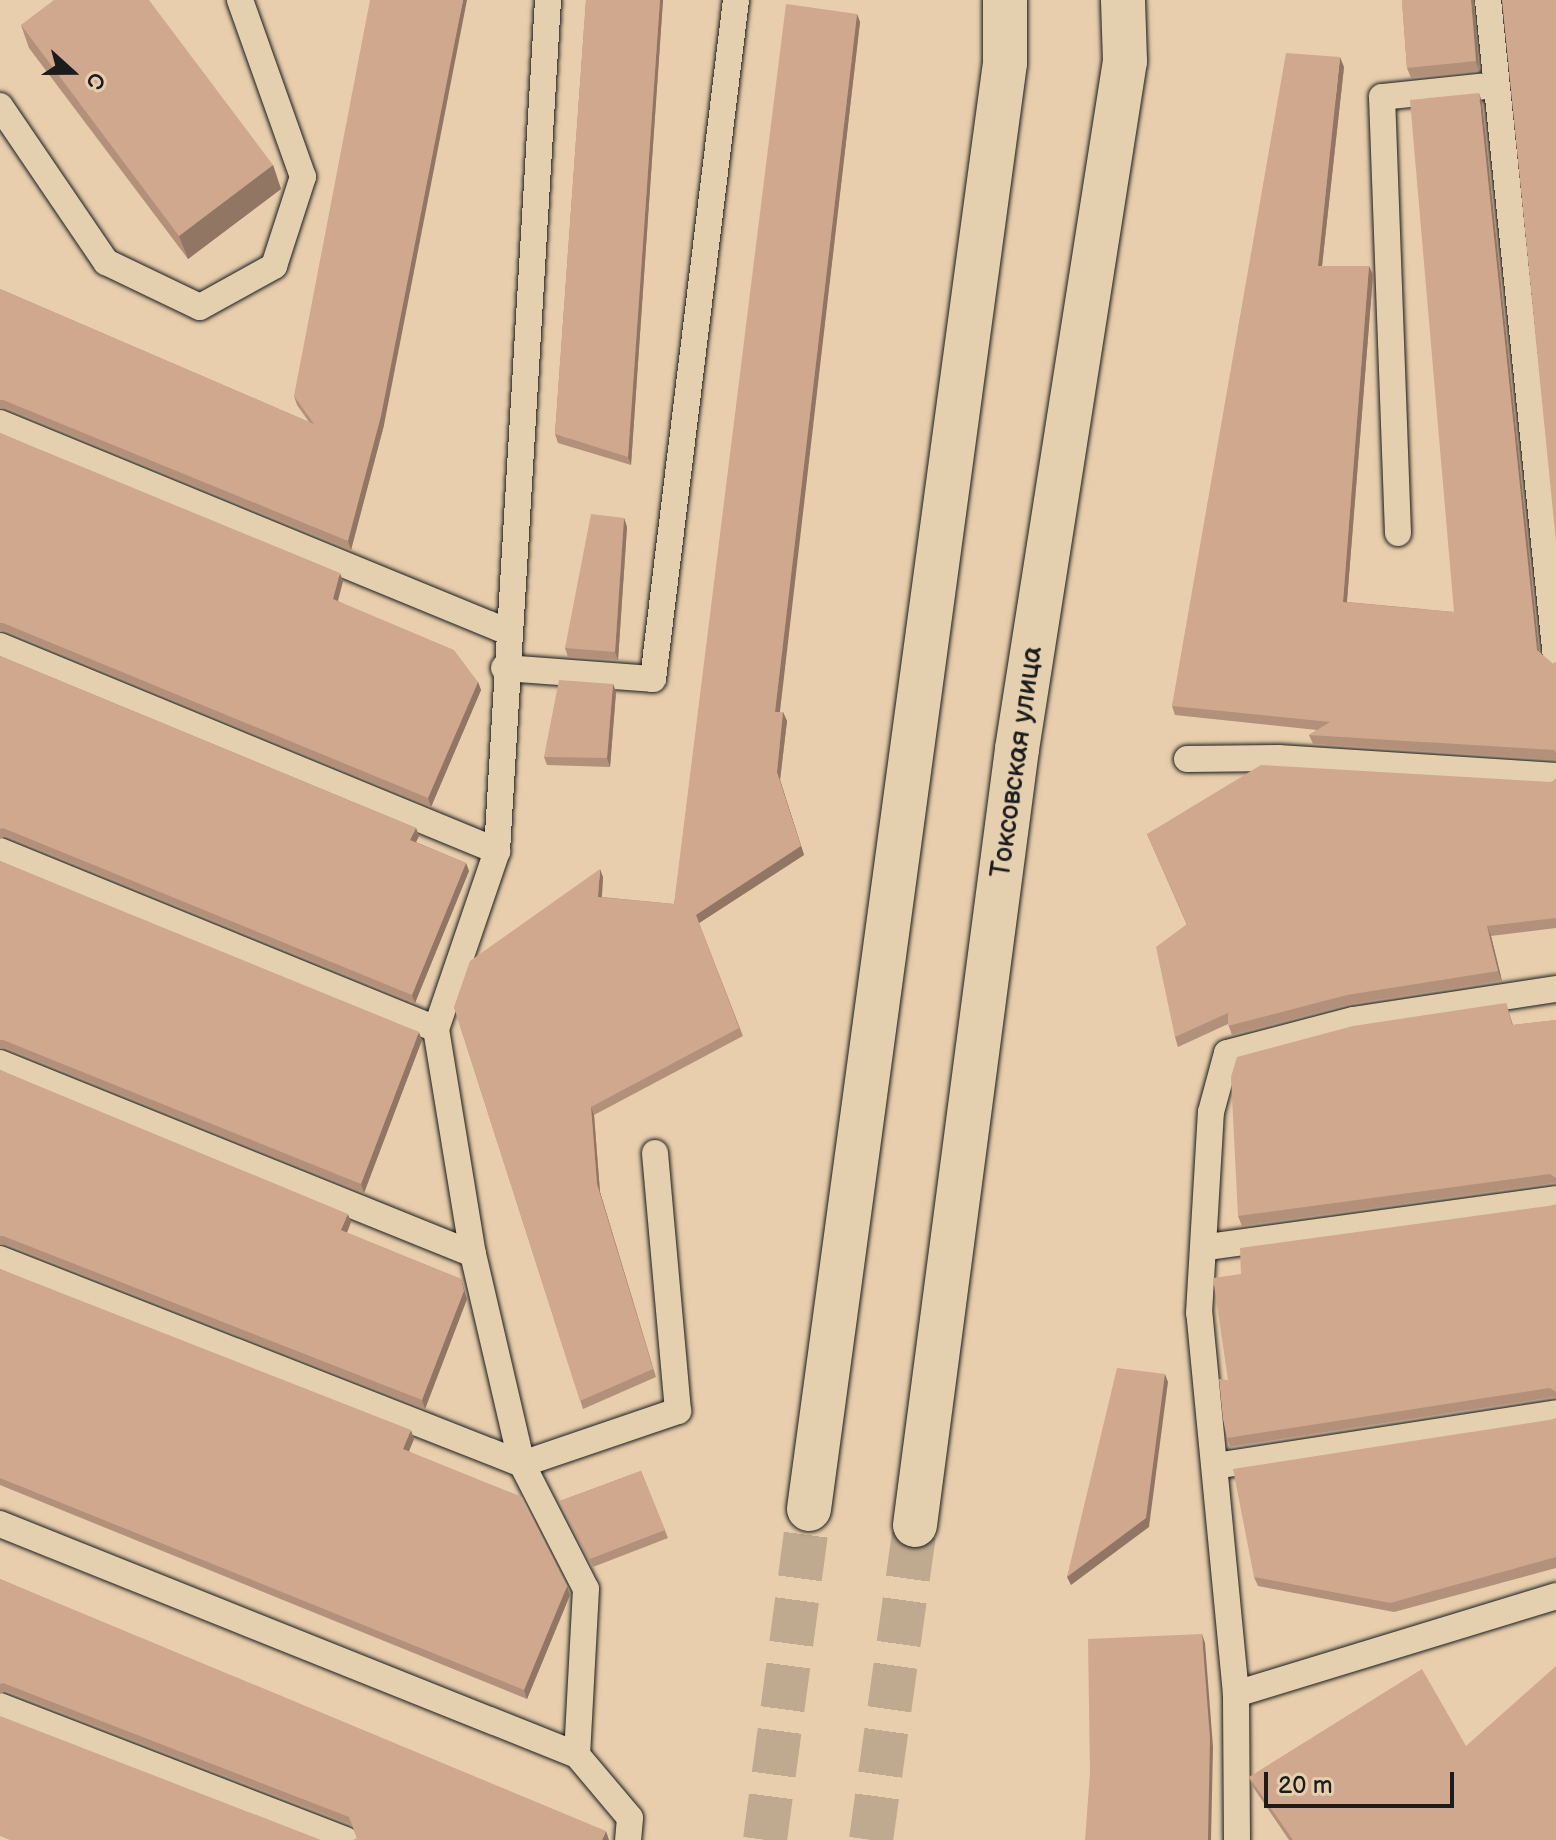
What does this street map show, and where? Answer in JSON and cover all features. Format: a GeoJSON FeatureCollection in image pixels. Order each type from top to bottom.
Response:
{"type":"FeatureCollection","features":[{"type":"Feature","properties":{"kind":"main road"},"geometry":{"type":"LineString","coordinates":[[809,1509],[1005,63],[1005,0]]}},
{"type":"Feature","properties":{"kind":"main road","name":"Токсовская улица"},"geometry":{"type":"LineString","coordinates":[[915,1525],[1017,749],[1125,61],[1123,0]]}},
{"type":"Feature","properties":{"kind":"lane"},"geometry":{"type":"LineString","coordinates":[[0,106],[106,262],[200,307],[274,266],[303,177],[240,0]]}},
{"type":"Feature","properties":{"kind":"lane"},"geometry":{"type":"LineString","coordinates":[[548,0],[506,631],[497,851],[436,1029],[473,1254],[522,1464],[586,1589],[577,1755]]}},
{"type":"Feature","properties":{"kind":"lane"},"geometry":{"type":"LineString","coordinates":[[504,668],[653,679],[736,0]]}},
{"type":"Feature","properties":{"kind":"lane"},"geometry":{"type":"LineString","coordinates":[[1488,0],[1556,658]]}},
{"type":"Feature","properties":{"kind":"lane"},"geometry":{"type":"LineString","coordinates":[[1398,533],[1382,97],[1496,85]]}},
{"type":"Feature","properties":{"kind":"lane"},"geometry":{"type":"LineString","coordinates":[[0,423],[506,631]]}},
{"type":"Feature","properties":{"kind":"lane"},"geometry":{"type":"LineString","coordinates":[[0,646],[497,851]]}},
{"type":"Feature","properties":{"kind":"lane"},"geometry":{"type":"LineString","coordinates":[[1187,759],[1278,758],[1556,776]]}},
{"type":"Feature","properties":{"kind":"lane"},"geometry":{"type":"LineString","coordinates":[[0,851],[436,1029]]}},
{"type":"Feature","properties":{"kind":"lane"},"geometry":{"type":"LineString","coordinates":[[1237,1840],[1236,1694],[1199,1313],[1207,1247],[1211,1112],[1227,1053],[1353,1020],[1556,989]]}},
{"type":"Feature","properties":{"kind":"lane"},"geometry":{"type":"LineString","coordinates":[[0,1063],[473,1254]]}},
{"type":"Feature","properties":{"kind":"lane"},"geometry":{"type":"LineString","coordinates":[[0,1259],[522,1464],[678,1411],[655,1153]]}},
{"type":"Feature","properties":{"kind":"lane"},"geometry":{"type":"LineString","coordinates":[[1207,1247],[1556,1199]]}},
{"type":"Feature","properties":{"kind":"lane"},"geometry":{"type":"LineString","coordinates":[[1215,1466],[1556,1413]]}},
{"type":"Feature","properties":{"kind":"lane"},"geometry":{"type":"LineString","coordinates":[[0,1524],[577,1755],[630,1818],[628,1840]]}},
{"type":"Feature","properties":{"kind":"lane"},"geometry":{"type":"LineString","coordinates":[[1236,1694],[1556,1596]]}},
{"type":"Feature","properties":{"kind":"lane"},"geometry":{"type":"LineString","coordinates":[[0,1706],[346,1840]]}},
{"type":"Feature","properties":{"kind":"building"},"geometry":{"type":"Polygon","coordinates":[[[54,0],[149,0],[273,165],[179,236],[21,25],[54,0]]]}},
{"type":"Feature","properties":{"kind":"building"},"geometry":{"type":"Polygon","coordinates":[[[370,0],[463,0],[381,416],[348,541],[0,400],[0,289],[314,424],[294,396],[370,0]]]}},
{"type":"Feature","properties":{"kind":"building"},"geometry":{"type":"Polygon","coordinates":[[[586,0],[660,0],[628,457],[555,434],[586,0]]]}},
{"type":"Feature","properties":{"kind":"building"},"geometry":{"type":"Polygon","coordinates":[[[1402,0],[1471,0],[1476,61],[1407,68],[1402,0]]]}},
{"type":"Feature","properties":{"kind":"building"},"geometry":{"type":"Polygon","coordinates":[[[1502,0],[1556,0],[1556,542],[1502,0]]]}},
{"type":"Feature","properties":{"kind":"building"},"geometry":{"type":"Polygon","coordinates":[[[786,4],[857,14],[775,712],[783,712],[777,772],[801,846],[696,915],[739,1028],[591,1107],[597,1184],[653,1369],[580,1401],[454,1007],[470,961],[600,869],[598,897],[674,904],[786,4]]]}},
{"type":"Feature","properties":{"kind":"building"},"geometry":{"type":"Polygon","coordinates":[[[1286,53],[1340,57],[1318,266],[1369,266],[1343,602],[1454,612],[1410,100],[1479,93],[1537,650],[1553,664],[1556,662],[1556,753],[1554,750],[1309,735],[1330,722],[1172,706],[1286,53]]]}},
{"type":"Feature","properties":{"kind":"building"},"geometry":{"type":"Polygon","coordinates":[[[0,433],[340,573],[333,599],[454,650],[478,682],[428,798],[0,623],[0,433]]]}},
{"type":"Feature","properties":{"kind":"building"},"geometry":{"type":"Polygon","coordinates":[[[591,514],[624,518],[615,652],[565,648],[591,514]]]}},
{"type":"Feature","properties":{"kind":"building"},"geometry":{"type":"Polygon","coordinates":[[[0,656],[416,828],[410,840],[466,863],[412,995],[0,829],[0,656]]]}},
{"type":"Feature","properties":{"kind":"building"},"geometry":{"type":"Polygon","coordinates":[[[559,680],[613,684],[607,758],[544,757],[559,680]]]}},
{"type":"Feature","properties":{"kind":"building"},"geometry":{"type":"Polygon","coordinates":[[[1261,765],[1551,782],[1556,779],[1556,918],[1487,926],[1498,971],[1347,995],[1228,1026],[1228,1013],[1175,1037],[1156,947],[1187,924],[1147,834],[1261,765]]]}},
{"type":"Feature","properties":{"kind":"building"},"geometry":{"type":"Polygon","coordinates":[[[0,861],[419,1032],[361,1184],[0,1040],[0,861]]]}},
{"type":"Feature","properties":{"kind":"building"},"geometry":{"type":"Polygon","coordinates":[[[1506,1003],[1512,1025],[1556,1020],[1556,1178],[1550,1174],[1238,1216],[1231,1077],[1237,1057],[1353,1026],[1506,1003]]]}},
{"type":"Feature","properties":{"kind":"building"},"geometry":{"type":"Polygon","coordinates":[[[0,1070],[348,1214],[341,1230],[461,1279],[464,1291],[422,1400],[0,1236],[0,1070]]]}},
{"type":"Feature","properties":{"kind":"building"},"geometry":{"type":"Polygon","coordinates":[[[1556,1204],[1556,1392],[1550,1388],[1227,1438],[1219,1379],[1228,1380],[1213,1278],[1241,1274],[1240,1248],[1556,1204]]]}},
{"type":"Feature","properties":{"kind":"building"},"geometry":{"type":"Polygon","coordinates":[[[0,1269],[411,1430],[403,1449],[522,1497],[567,1586],[524,1690],[0,1478],[0,1269]]]}},
{"type":"Feature","properties":{"kind":"building"},"geometry":{"type":"Polygon","coordinates":[[[1117,1368],[1165,1374],[1146,1518],[1067,1577],[1117,1368]]]}},
{"type":"Feature","properties":{"kind":"building"},"geometry":{"type":"Polygon","coordinates":[[[1556,1418],[1556,1557],[1390,1603],[1254,1577],[1233,1469],[1556,1418]]]}},
{"type":"Feature","properties":{"kind":"building"},"geometry":{"type":"Polygon","coordinates":[[[641,1471],[665,1530],[590,1559],[560,1501],[641,1471]]]}},
{"type":"Feature","properties":{"kind":"building"},"geometry":{"type":"Polygon","coordinates":[[[0,1579],[606,1831],[602,1840],[353,1840],[357,1838],[349,1817],[0,1684],[0,1579]]]}},
{"type":"Feature","properties":{"kind":"building"},"geometry":{"type":"Polygon","coordinates":[[[1202,1634],[1210,1738],[1208,1840],[1085,1840],[1090,1773],[1088,1639],[1202,1634]]]}},
{"type":"Feature","properties":{"kind":"building"},"geometry":{"type":"Polygon","coordinates":[[[1556,1666],[1556,1840],[1293,1840],[1249,1777],[1422,1669],[1466,1746],[1556,1666]]]}},
{"type":"Feature","properties":{"kind":"building"},"geometry":{"type":"Polygon","coordinates":[[[0,1716],[321,1840],[10,1840],[0,1836],[0,1716]]]}},
{"type":"Feature","properties":{"kind":"tunnel"},"geometry":{"type":"LineString","coordinates":[[765,1840],[809,1509]]}},
{"type":"Feature","properties":{"kind":"tunnel"},"geometry":{"type":"LineString","coordinates":[[871,1840],[915,1525]]}}]}
